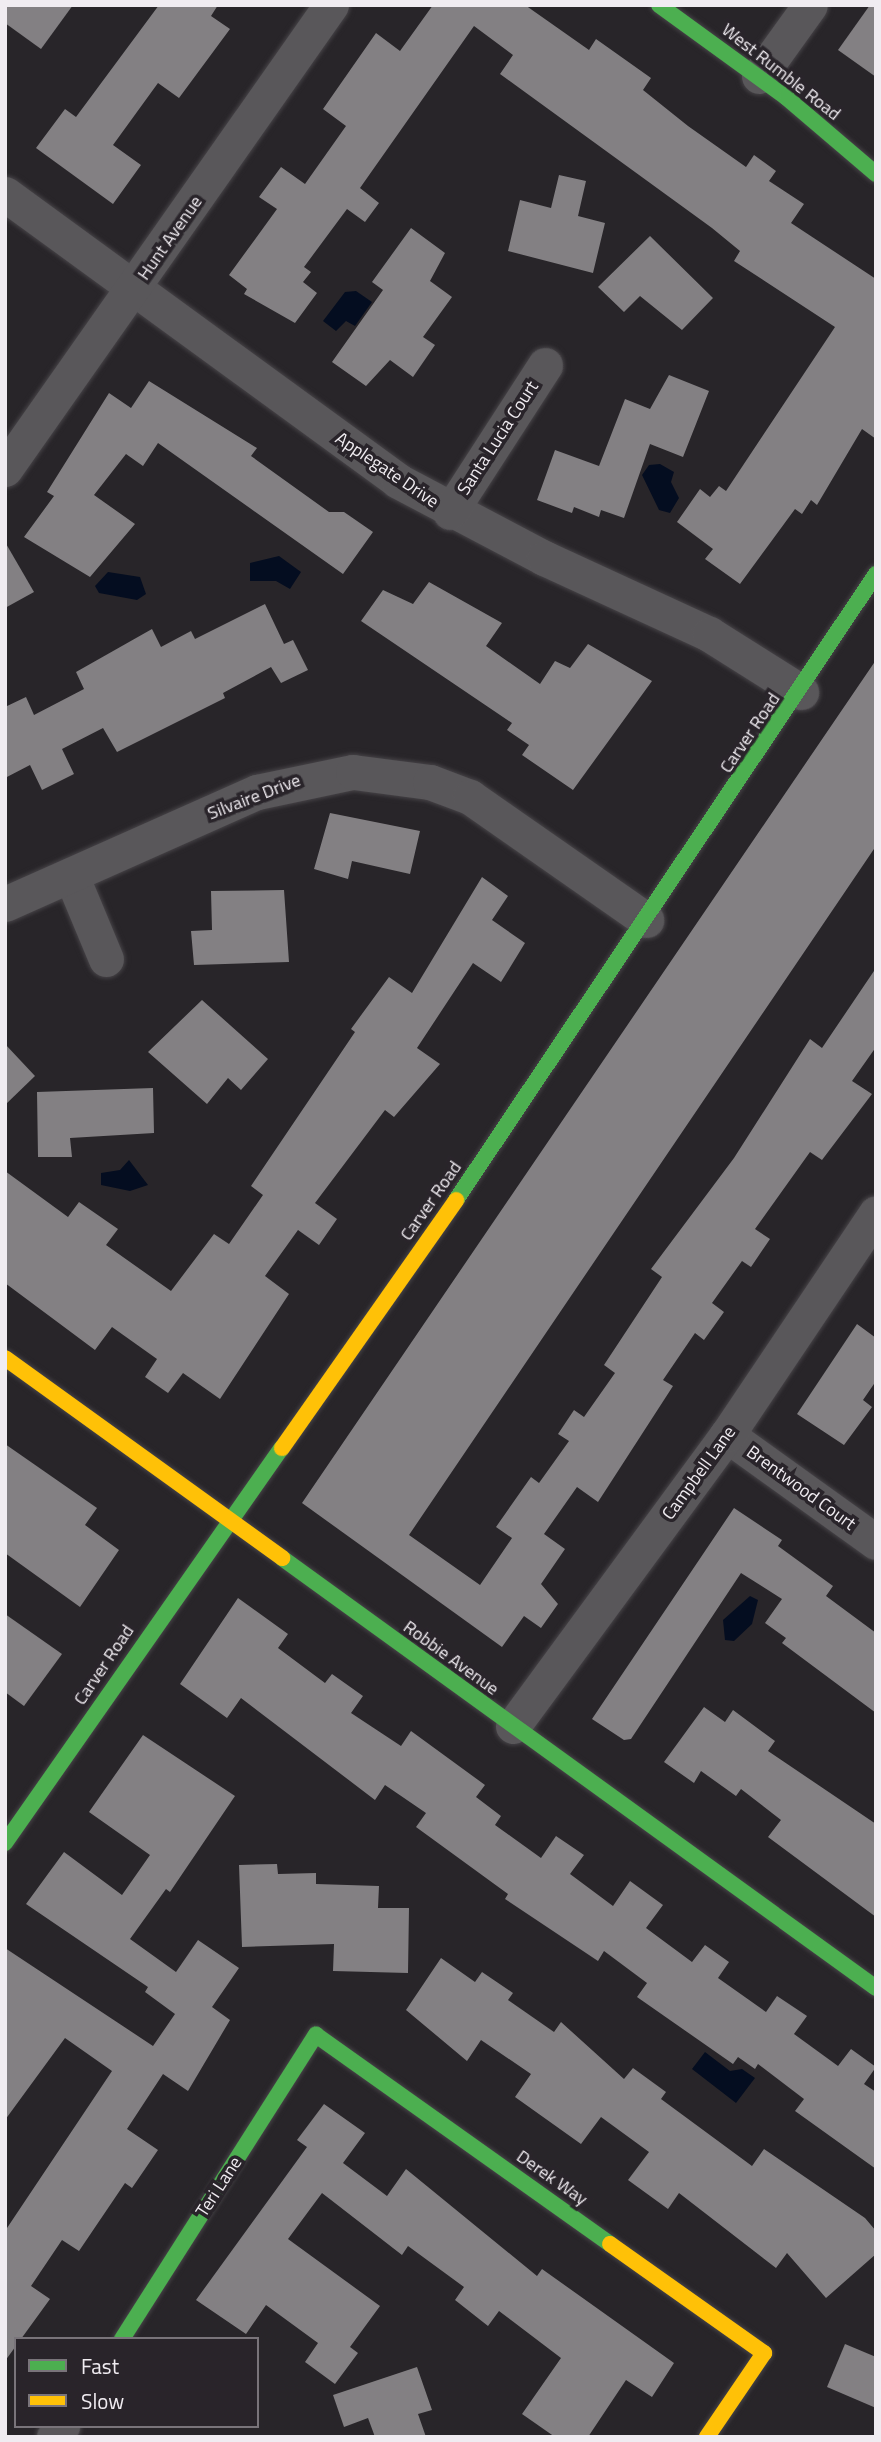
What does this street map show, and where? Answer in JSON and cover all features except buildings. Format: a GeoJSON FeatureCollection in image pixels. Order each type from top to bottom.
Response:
{"type":"FeatureCollection","features":[{"type":"Feature","properties":{"kind":"street","name":"Hunt Avenue"},"geometry":{"type":"LineString","coordinates":[[5,469],[134,290],[331,5]]}},
{"type":"Feature","properties":{"kind":"street","name":"West Rumble Road"},"geometry":{"type":"LineString","coordinates":[[659,5],[759,76],[876,174]]}},
{"type":"Feature","properties":{"kind":"street"},"geometry":{"type":"LineString","coordinates":[[759,76],[810,5]]}},
{"type":"Feature","properties":{"kind":"street","name":"Applegate Drive"},"geometry":{"type":"LineString","coordinates":[[5,194],[134,290],[450,512],[709,634],[801,692]]}},
{"type":"Feature","properties":{"kind":"street","name":"Santa Lucia Court"},"geometry":{"type":"LineString","coordinates":[[450,512],[545,365]]}},
{"type":"Feature","properties":{"kind":"street","name":"Carver Road"},"geometry":{"type":"LineString","coordinates":[[11,1820],[226,1520],[646,920],[801,692],[876,574]]}},
{"type":"Feature","properties":{"kind":"street","name":"Silvaire Drive"},"geometry":{"type":"LineString","coordinates":[[5,904],[257,792],[306,777],[390,774],[470,797],[646,920]]}},
{"type":"Feature","properties":{"kind":"street"},"geometry":{"type":"LineString","coordinates":[[71,875],[106,959]]}},
{"type":"Feature","properties":{"kind":"street","name":"Campbell Lane"},"geometry":{"type":"LineString","coordinates":[[513,1726],[727,1435],[876,1213]]}},
{"type":"Feature","properties":{"kind":"street","name":"Robbie Avenue"},"geometry":{"type":"LineString","coordinates":[[5,1358],[876,1988]]}},
{"type":"Feature","properties":{"kind":"street","name":"Brentwood Court"},"geometry":{"type":"LineString","coordinates":[[727,1435],[876,1542]]}},
{"type":"Feature","properties":{"kind":"street","name":"Teri Lane"},"geometry":{"type":"LineString","coordinates":[[125,2337],[316,2035]]}},
{"type":"Feature","properties":{"kind":"street","name":"Derek Way"},"geometry":{"type":"LineString","coordinates":[[316,2035],[764,2353],[707,2437]]}},
{"type":"Feature","properties":{"kind":"water"},"geometry":{"type":"Polygon","coordinates":[[[356,291],[372,302],[355,326],[346,321],[336,331],[323,321],[345,292],[356,291]]]}},
{"type":"Feature","properties":{"kind":"water"},"geometry":{"type":"Polygon","coordinates":[[[660,464],[674,472],[671,482],[679,498],[670,513],[659,510],[642,475],[649,465],[660,464]]]}},
{"type":"Feature","properties":{"kind":"water"},"geometry":{"type":"Polygon","coordinates":[[[279,556],[301,572],[290,589],[276,581],[250,581],[250,563],[279,556]]]}},
{"type":"Feature","properties":{"kind":"water"},"geometry":{"type":"Polygon","coordinates":[[[108,572],[140,577],[146,594],[137,600],[99,593],[95,586],[108,572]]]}},
{"type":"Feature","properties":{"kind":"water"},"geometry":{"type":"Polygon","coordinates":[[[129,1160],[148,1185],[130,1191],[101,1185],[101,1173],[120,1170],[129,1160]]]}},
{"type":"Feature","properties":{"kind":"water"},"geometry":{"type":"Polygon","coordinates":[[[750,1596],[758,1600],[752,1624],[734,1641],[725,1640],[723,1620],[750,1596]]]}},
{"type":"Feature","properties":{"kind":"water"},"geometry":{"type":"Polygon","coordinates":[[[705,2052],[730,2071],[742,2069],[755,2078],[736,2103],[692,2069],[705,2052]]]}},
{"type":"Feature","properties":{"kind":"traffic: fast"},"geometry":{"type":"LineString","coordinates":[[659,5],[787,98],[876,174]]}},
{"type":"Feature","properties":{"kind":"traffic: fast"},"geometry":{"type":"LineString","coordinates":[[456,1200],[876,574]]}},
{"type":"Feature","properties":{"kind":"traffic: fast"},"geometry":{"type":"LineString","coordinates":[[5,1843],[282,1448]]}},
{"type":"Feature","properties":{"kind":"traffic: fast"},"geometry":{"type":"LineString","coordinates":[[282,1558],[876,1988]]}},
{"type":"Feature","properties":{"kind":"traffic: fast"},"geometry":{"type":"LineString","coordinates":[[123,2337],[316,2035],[610,2244]]}},
{"type":"Feature","properties":{"kind":"traffic: slow"},"geometry":{"type":"LineString","coordinates":[[282,1448],[456,1200]]}},
{"type":"Feature","properties":{"kind":"traffic: slow"},"geometry":{"type":"LineString","coordinates":[[5,1358],[282,1558]]}},
{"type":"Feature","properties":{"kind":"traffic: slow"},"geometry":{"type":"LineString","coordinates":[[610,2244],[764,2353],[707,2437]]}}]}
